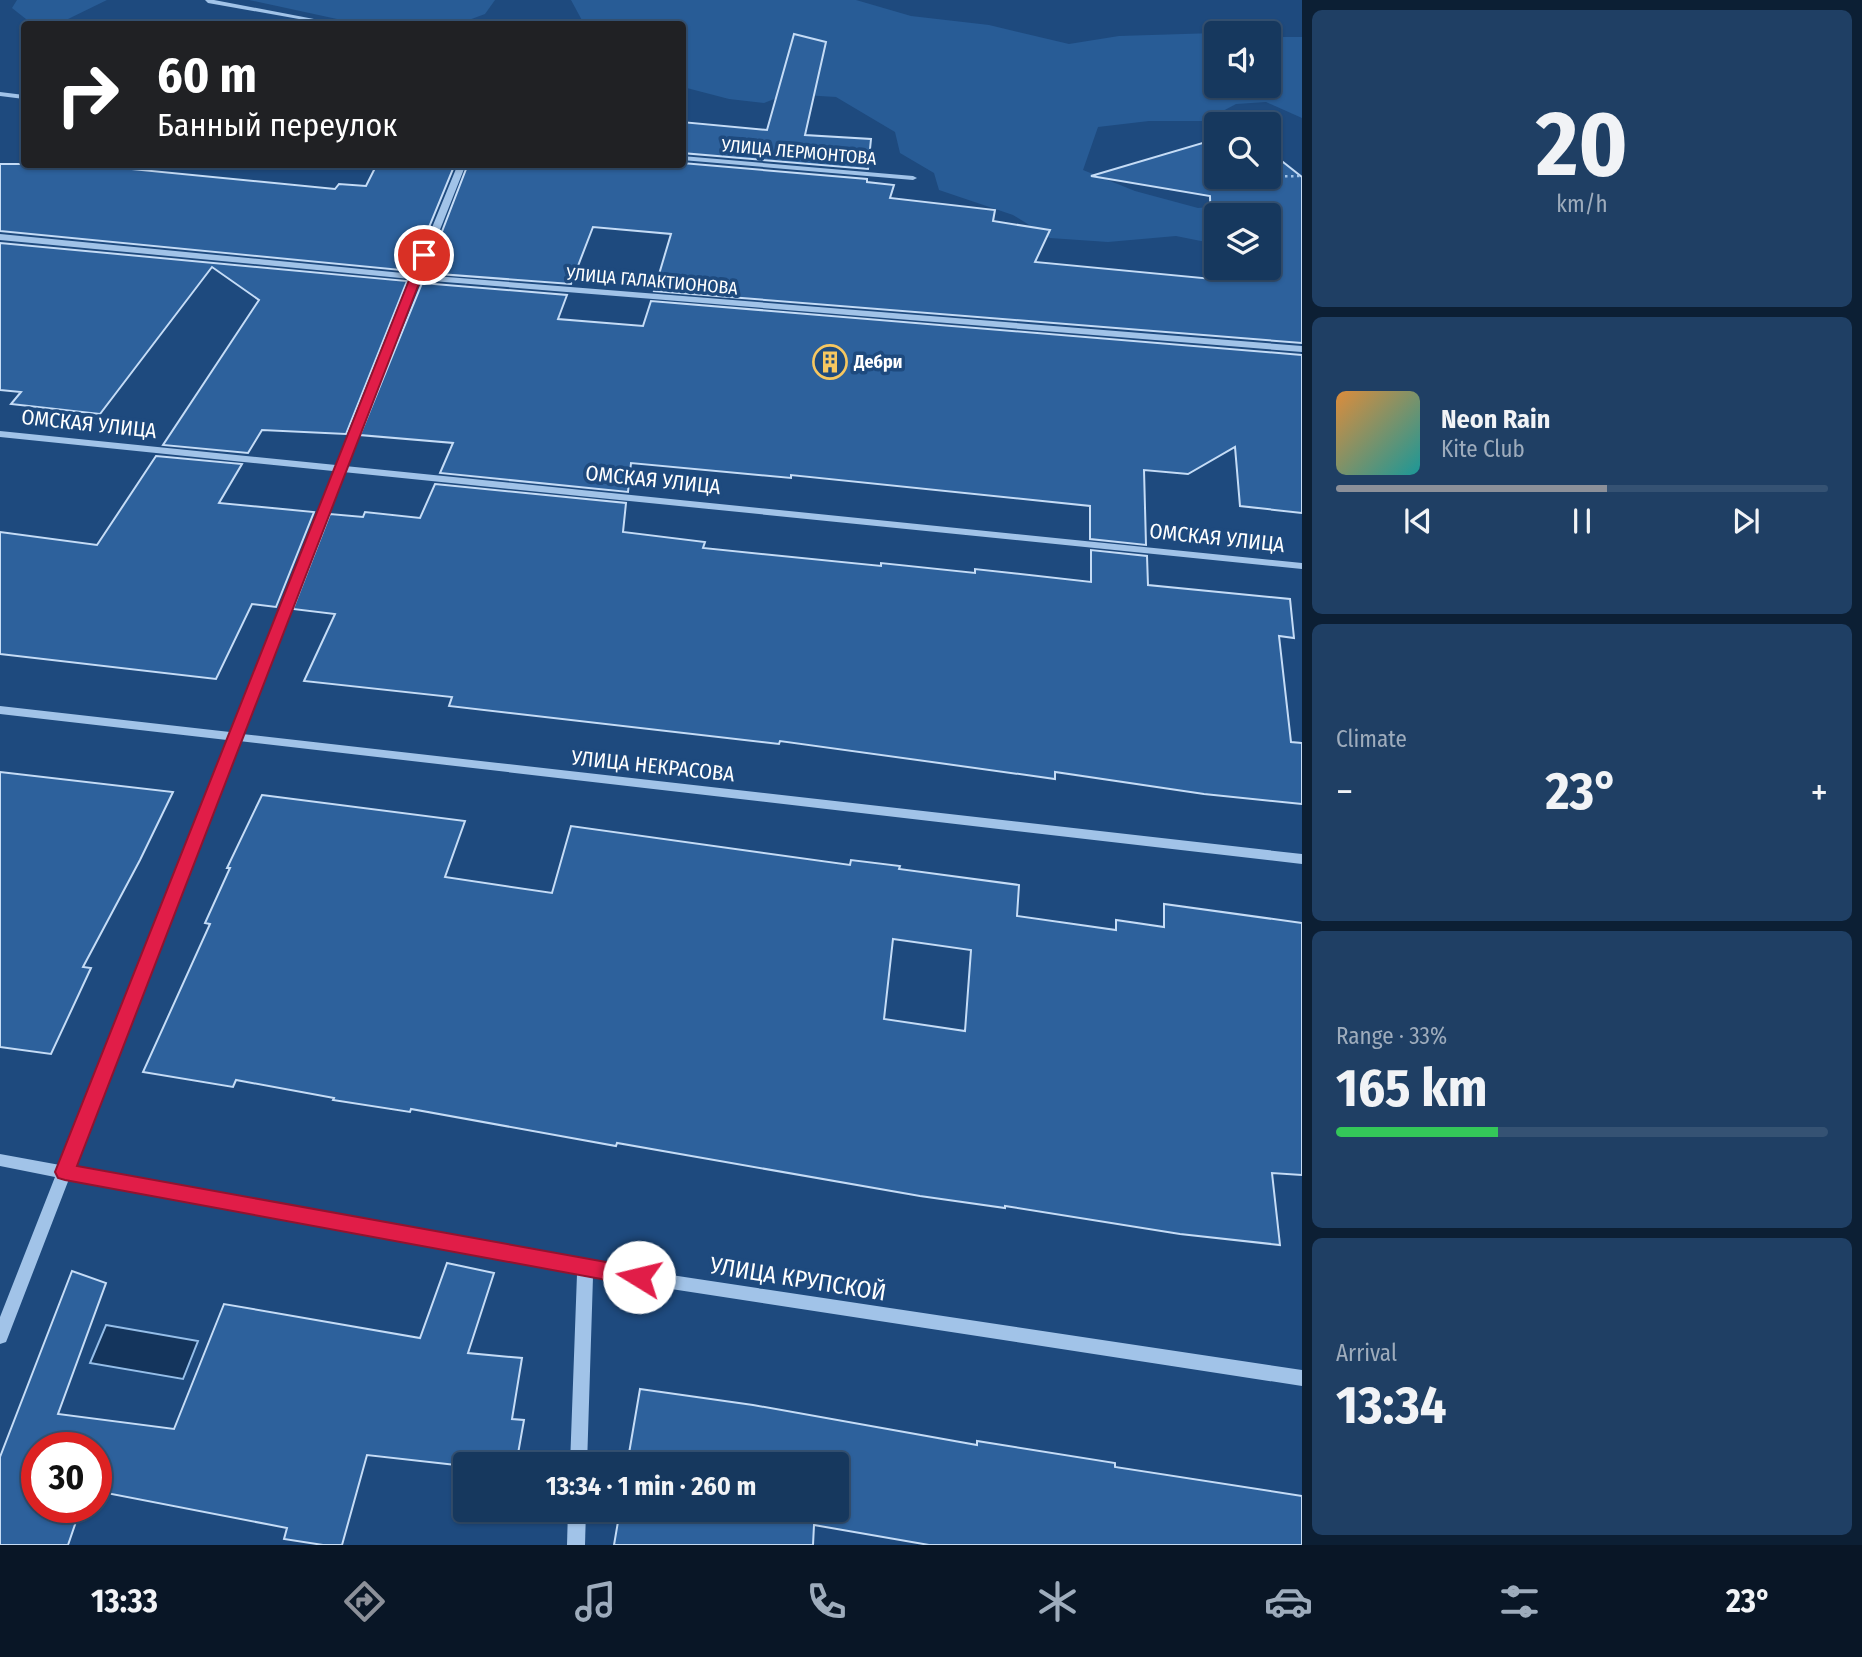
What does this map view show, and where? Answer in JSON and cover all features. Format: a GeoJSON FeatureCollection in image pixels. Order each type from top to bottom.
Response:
{"type":"FeatureCollection","features":[{"type":"Feature","properties":{"kind":"street"},"geometry":{"type":"LineString","coordinates":[[208,1],[319,21]]}},
{"type":"Feature","properties":{"kind":"street"},"geometry":{"type":"LineString","coordinates":[[0,94],[21,97]]}},
{"type":"Feature","properties":{"kind":"street","name":"УЛИЦА ЛЕРМОНТОВА"},"geometry":{"type":"LineString","coordinates":[[686,158],[912,178]]}},
{"type":"Feature","properties":{"kind":"street"},"geometry":{"type":"LineString","coordinates":[[0,1337],[340,467],[460,168]]}},
{"type":"Feature","properties":{"kind":"street","name":"УЛИЦА ГАЛАКТИОНОВА"},"geometry":{"type":"LineString","coordinates":[[0,237],[415,277],[1302,349]]}},
{"type":"Feature","properties":{"kind":"street","name":"ОМСКАЯ УЛИЦА"},"geometry":{"type":"LineString","coordinates":[[0,434],[1302,566]]}},
{"type":"Feature","properties":{"kind":"street","name":"УЛИЦА НЕКРАСОВА"},"geometry":{"type":"LineString","coordinates":[[0,710],[1302,859]]}},
{"type":"Feature","properties":{"kind":"street","name":"УЛИЦА КРУПСКОЙ"},"geometry":{"type":"LineString","coordinates":[[0,1160],[585,1269],[1302,1378]]}},
{"type":"Feature","properties":{"kind":"street"},"geometry":{"type":"LineString","coordinates":[[578,1452],[585,1269]]}},
{"type":"Feature","properties":{"kind":"street"},"geometry":{"type":"LineString","coordinates":[[576,1545],[577,1522]]}},
{"type":"Feature","properties":{"kind":"path"},"geometry":{"type":"LineString","coordinates":[[1281,176],[1302,176]]}},
{"type":"Feature","properties":{"kind":"shaded area"},"geometry":{"type":"Polygon","coordinates":[[[17,0],[107,0],[66,20],[54,21],[28,21],[12,8],[17,0]]]}},
{"type":"Feature","properties":{"kind":"shaded area"},"geometry":{"type":"Polygon","coordinates":[[[249,0],[495,0],[485,14],[466,21],[346,21],[249,0]]]}},
{"type":"Feature","properties":{"kind":"shaded area"},"geometry":{"type":"Polygon","coordinates":[[[571,0],[856,0],[911,16],[989,25],[1069,44],[1119,36],[1204,33],[1204,98],[1281,98],[1281,37],[1302,37],[1302,118],[1266,102],[1236,104],[1221,112],[1204,112],[1204,121],[1149,121],[1098,127],[1083,170],[1135,191],[1204,207],[1204,242],[1176,236],[1108,242],[1050,238],[1013,215],[939,190],[934,173],[900,153],[895,132],[836,97],[787,94],[764,103],[729,99],[686,88],[686,21],[582,21],[571,0]]]}},
{"type":"Feature","properties":{"kind":"shaded area"},"geometry":{"type":"Polygon","coordinates":[[[1281,215],[1283,216],[1281,248],[1281,215]]]}},
{"type":"Feature","properties":{"kind":"shaded area"},"geometry":{"type":"Polygon","coordinates":[[[106,1325],[198,1341],[183,1379],[90,1363],[106,1325]]]}},
{"type":"Feature","properties":{"kind":"building"},"geometry":{"type":"Polygon","coordinates":[[[794,34],[826,42],[805,135],[871,139],[868,169],[686,153],[686,122],[767,130],[794,34]]]}},
{"type":"Feature","properties":{"kind":"building"},"geometry":{"type":"Polygon","coordinates":[[[1204,143],[1204,189],[1281,189],[1281,160],[1302,177],[1302,343],[654,291],[671,234],[593,227],[571,284],[426,273],[466,168],[686,168],[686,163],[867,179],[867,182],[894,185],[890,198],[995,210],[993,221],[1050,230],[1035,262],[1204,280],[1281,280],[1281,203],[1210,203],[1210,196],[1091,176],[1204,143]]]}},
{"type":"Feature","properties":{"kind":"building"},"geometry":{"type":"Polygon","coordinates":[[[0,164],[21,164],[21,168],[132,168],[335,189],[339,184],[366,186],[375,168],[453,168],[411,271],[0,231],[0,164]]]}},
{"type":"Feature","properties":{"kind":"building"},"geometry":{"type":"Polygon","coordinates":[[[0,243],[407,281],[346,434],[262,430],[248,453],[163,445],[259,300],[212,267],[100,414],[11,404],[21,392],[0,390],[0,243]]]}},
{"type":"Feature","properties":{"kind":"building"},"geometry":{"type":"Polygon","coordinates":[[[422,283],[567,295],[558,319],[643,326],[651,301],[1302,355],[1302,513],[1240,506],[1235,447],[1188,474],[1144,470],[1146,545],[1090,539],[1090,506],[791,475],[791,478],[631,463],[628,492],[440,473],[453,443],[360,435],[422,283]]]}},
{"type":"Feature","properties":{"kind":"building"},"geometry":{"type":"Polygon","coordinates":[[[156,456],[242,464],[219,503],[314,512],[276,607],[252,604],[216,679],[0,654],[0,532],[97,545],[156,456]]]}},
{"type":"Feature","properties":{"kind":"building"},"geometry":{"type":"Polygon","coordinates":[[[435,484],[626,503],[623,532],[705,542],[703,548],[881,566],[881,563],[975,573],[975,569],[1091,582],[1091,550],[1147,556],[1148,585],[1290,599],[1294,638],[1279,636],[1291,742],[1302,743],[1302,804],[1204,794],[1055,772],[1055,779],[780,741],[779,744],[449,706],[452,697],[304,681],[335,614],[293,609],[330,514],[363,517],[365,512],[420,518],[435,484]]]}},
{"type":"Feature","properties":{"kind":"building"},"geometry":{"type":"Polygon","coordinates":[[[0,772],[173,792],[83,967],[91,968],[51,1054],[0,1047],[0,772]]]}},
{"type":"Feature","properties":{"kind":"building"},"geometry":{"type":"Polygon","coordinates":[[[262,795],[465,821],[445,877],[552,893],[571,826],[850,865],[851,860],[900,866],[899,869],[1019,885],[1017,916],[1116,930],[1116,920],[1164,927],[1164,904],[1302,923],[1302,1175],[1272,1173],[1280,1245],[1180,1234],[1005,1206],[920,1196],[411,1109],[410,1112],[333,1100],[334,1098],[236,1080],[233,1087],[143,1072],[210,924],[205,923],[230,868],[227,868],[262,795]],[[893,939],[884,1019],[965,1031],[971,950],[893,939]]]}},
{"type":"Feature","properties":{"kind":"building"},"geometry":{"type":"Polygon","coordinates":[[[447,1263],[494,1273],[468,1353],[522,1358],[512,1419],[524,1420],[518,1452],[453,1452],[453,1465],[367,1455],[342,1545],[284,1539],[287,1528],[112,1494],[112,1432],[21,1432],[21,1523],[76,1523],[68,1545],[0,1545],[0,1457],[72,1271],[106,1283],[58,1414],[174,1429],[224,1304],[420,1338],[447,1263]]]}},
{"type":"Feature","properties":{"kind":"building"},"geometry":{"type":"Polygon","coordinates":[[[640,1389],[753,1405],[977,1445],[977,1441],[1115,1463],[1115,1467],[1302,1496],[1302,1545],[929,1545],[814,1525],[813,1545],[614,1545],[618,1522],[849,1522],[849,1452],[629,1452],[640,1389]]]}},
{"type":"Feature","properties":{"kind":"place","name":"Дебри"},"geometry":{"type":"Point","coordinates":[830,362]}},
{"type":"Feature","properties":{"kind":"route"},"geometry":{"type":"LineString","coordinates":[[424,255],[65,1172],[639,1277]]}}]}
